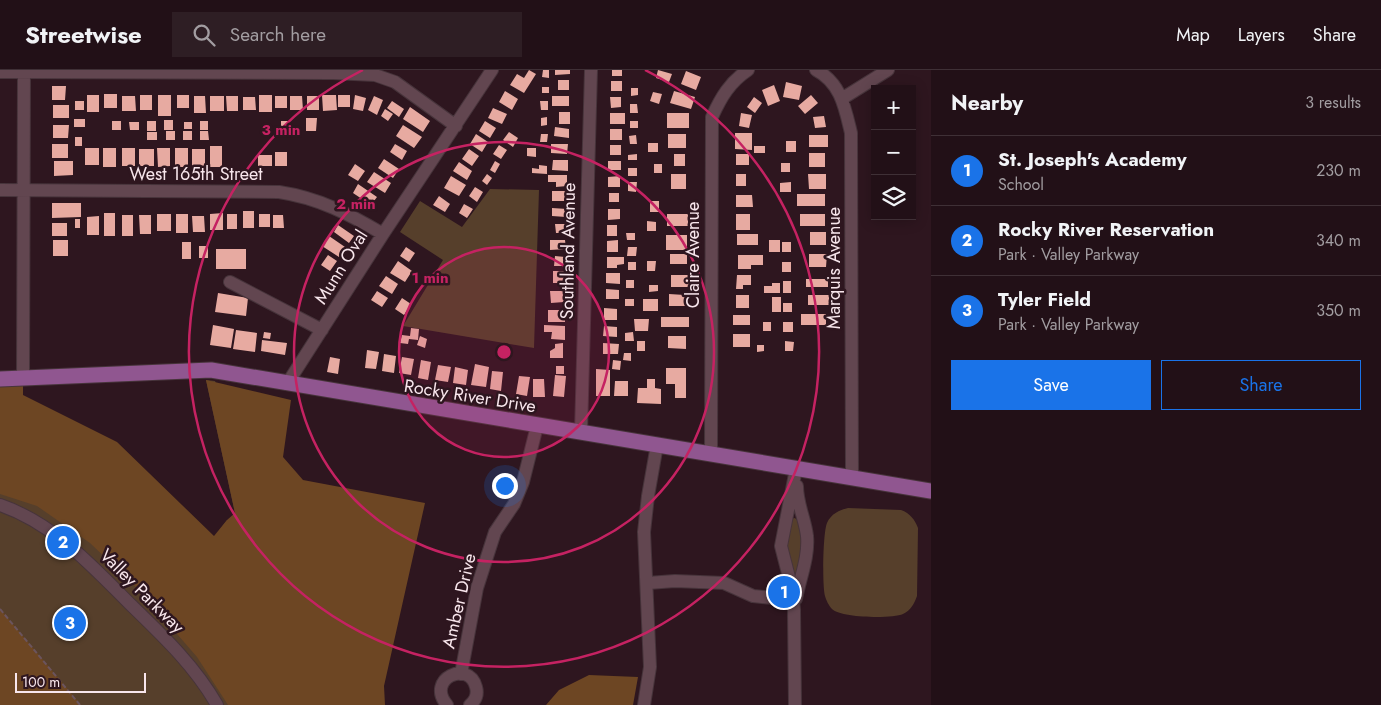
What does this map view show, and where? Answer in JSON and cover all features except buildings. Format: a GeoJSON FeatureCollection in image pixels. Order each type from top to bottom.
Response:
{"type":"FeatureCollection","features":[{"type":"Feature","properties":{"kind":"main road","name":"Rocky River Drive"},"geometry":{"type":"LineString","coordinates":[[0,379],[211,370],[931,491]]}},
{"type":"Feature","properties":{"kind":"street","name":"Munn Oval"},"geometry":{"type":"LineString","coordinates":[[287,384],[383,234],[492,70]]}},
{"type":"Feature","properties":{"kind":"street","name":"Southland Avenue"},"geometry":{"type":"LineString","coordinates":[[581,432],[591,70]]}},
{"type":"Feature","properties":{"kind":"street","name":"Claire Avenue"},"geometry":{"type":"LineString","coordinates":[[710,454],[712,117],[722,95],[737,78],[748,70]]}},
{"type":"Feature","properties":{"kind":"street","name":"Marquis Avenue"},"geometry":{"type":"LineString","coordinates":[[816,70],[825,74],[843,98],[851,133],[852,478]]}},
{"type":"Feature","properties":{"kind":"street"},"geometry":{"type":"LineString","coordinates":[[843,98],[888,70]]}},
{"type":"Feature","properties":{"kind":"street"},"geometry":{"type":"LineString","coordinates":[[24,71],[24,379]]}},
{"type":"Feature","properties":{"kind":"street"},"geometry":{"type":"LineString","coordinates":[[0,72],[333,71],[375,76],[395,82],[456,126]]}},
{"type":"Feature","properties":{"kind":"street","name":"West 165th Street"},"geometry":{"type":"LineString","coordinates":[[0,190],[279,192],[315,199],[342,209],[383,234]]}},
{"type":"Feature","properties":{"kind":"street"},"geometry":{"type":"LineString","coordinates":[[230,282],[322,330]]}},
{"type":"Feature","properties":{"kind":"street","name":"Amber Drive"},"geometry":{"type":"LineString","coordinates":[[461,674],[477,588],[496,532],[514,504],[523,482],[537,426]]}},
{"type":"Feature","properties":{"kind":"street"},"geometry":{"type":"LineString","coordinates":[[644,705],[650,667],[648,583],[644,532],[657,445]]}},
{"type":"Feature","properties":{"kind":"street"},"geometry":{"type":"LineString","coordinates":[[793,605],[804,565],[807,543],[797,498],[796,469]]}},
{"type":"Feature","properties":{"kind":"street"},"geometry":{"type":"LineString","coordinates":[[795,705],[793,605],[780,546],[796,469]]}},
{"type":"Feature","properties":{"kind":"street","name":"Valley Parkway"},"geometry":{"type":"LineString","coordinates":[[0,505],[35,522],[74,549],[196,672],[217,705]]}},
{"type":"Feature","properties":{"kind":"street"},"geometry":{"type":"LineString","coordinates":[[648,583],[675,581],[724,583],[753,596],[793,605]]}},
{"type":"Feature","properties":{"kind":"street","name":"Amber Drive"},"geometry":{"type":"LineString","coordinates":[[447,705],[441,696],[442,684],[450,676],[461,674],[467,675],[475,684],[476,697],[470,705]]}},
{"type":"Feature","properties":{"kind":"path"},"geometry":{"type":"LineString","coordinates":[[0,609],[80,705]]}},
{"type":"Feature","properties":{"kind":"shaded area"},"geometry":{"type":"Polygon","coordinates":[[[490,189],[539,190],[534,348],[403,326],[443,260],[400,232],[420,201],[462,227],[490,189]]]}},
{"type":"Feature","properties":{"kind":"shaded area"},"geometry":{"type":"Polygon","coordinates":[[[22,378],[27,473],[170,597],[227,520],[225,537],[235,513],[206,380],[215,381],[355,705],[0,705],[0,379],[22,378]]]}},
{"type":"Feature","properties":{"kind":"shaded area"},"geometry":{"type":"Polygon","coordinates":[[[206,380],[291,400],[283,457],[303,480],[425,503],[384,686],[385,705],[228,705],[197,657],[138,589],[90,543],[37,506],[0,494],[0,382],[23,382],[23,395],[117,442],[214,536],[235,513],[206,380]]]}},
{"type":"Feature","properties":{"kind":"shaded area"},"geometry":{"type":"Polygon","coordinates":[[[848,508],[901,510],[910,515],[915,522],[918,528],[917,596],[912,606],[903,614],[889,617],[856,616],[837,612],[828,603],[823,581],[827,523],[838,511],[848,508]]]}},
{"type":"Feature","properties":{"kind":"shaded area"},"geometry":{"type":"Polygon","coordinates":[[[795,518],[800,524],[803,538],[803,547],[796,578],[786,559],[790,519],[795,518]]]}},
{"type":"Feature","properties":{"kind":"shaded area"},"geometry":{"type":"Polygon","coordinates":[[[0,609],[81,705],[0,705],[0,609]]]}},
{"type":"Feature","properties":{"kind":"shaded area"},"geometry":{"type":"Polygon","coordinates":[[[589,675],[638,677],[633,705],[546,705],[559,690],[589,675]]]}},
{"type":"Feature","properties":{"kind":"place","name":"Rocky River Reservation"},"geometry":{"type":"Point","coordinates":[63,542]}},
{"type":"Feature","properties":{"kind":"place","name":"St. Joseph's Academy"},"geometry":{"type":"Point","coordinates":[784,592]}},
{"type":"Feature","properties":{"kind":"place","name":"Tyler Field"},"geometry":{"type":"Point","coordinates":[70,623]}}]}
